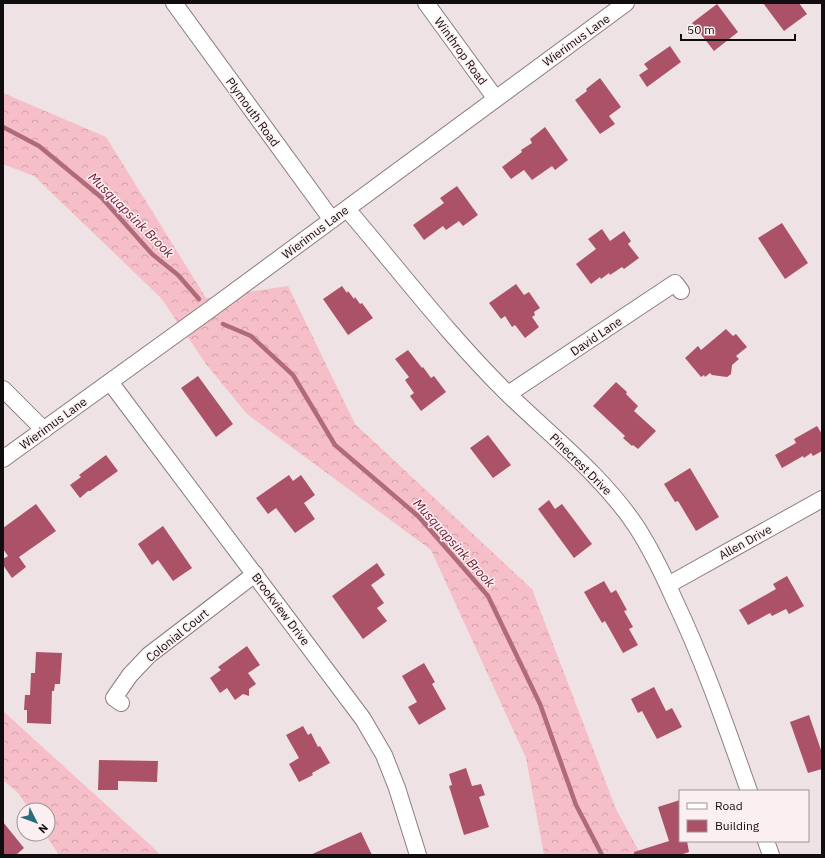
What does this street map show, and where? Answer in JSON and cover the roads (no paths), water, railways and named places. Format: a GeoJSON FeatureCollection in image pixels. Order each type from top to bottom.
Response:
{"type":"FeatureCollection","features":[{"type":"Feature","properties":{"kind":"street","name":"Plymouth Road"},"geometry":{"type":"LineString","coordinates":[[174,3],[332,220]]}},
{"type":"Feature","properties":{"kind":"street","name":"Winthrop Road"},"geometry":{"type":"LineString","coordinates":[[426,3],[496,99]]}},
{"type":"Feature","properties":{"kind":"street","name":"Wierimus Lane"},"geometry":{"type":"LineString","coordinates":[[3,459],[332,220],[626,3]]}},
{"type":"Feature","properties":{"kind":"street","name":"Pinecrest Drive"},"geometry":{"type":"LineString","coordinates":[[347,208],[464,349],[508,394],[592,472],[616,498],[642,537],[668,585],[691,634],[713,688],[749,790]]}},
{"type":"Feature","properties":{"kind":"street","name":"David Lane"},"geometry":{"type":"LineString","coordinates":[[508,394],[675,283],[681,291]]}},
{"type":"Feature","properties":{"kind":"street","name":"Brookview Drive"},"geometry":{"type":"LineString","coordinates":[[110,382],[363,719],[384,755],[397,788],[418,855]]}},
{"type":"Feature","properties":{"kind":"street"},"geometry":{"type":"LineString","coordinates":[[3,389],[44,430]]}},
{"type":"Feature","properties":{"kind":"street","name":"Allen Drive"},"geometry":{"type":"LineString","coordinates":[[668,585],[822,499]]}},
{"type":"Feature","properties":{"kind":"street","name":"Colonial Court"},"geometry":{"type":"LineString","coordinates":[[121,703],[114,698],[130,675],[149,655],[255,574]]}},
{"type":"Feature","properties":{"kind":"street"},"geometry":{"type":"LineString","coordinates":[[766,842],[771,855]]}},
{"type":"Feature","properties":{"kind":"waterway","name":"Musquapsink Brook"},"geometry":{"type":"LineString","coordinates":[[3,127],[39,146],[102,198],[152,254],[178,275],[199,299]]}},
{"type":"Feature","properties":{"kind":"waterway","name":"Musquapsink Brook"},"geometry":{"type":"LineString","coordinates":[[223,324],[251,336],[293,375],[335,445],[418,516],[488,596],[540,704],[576,805],[602,855]]}}]}
